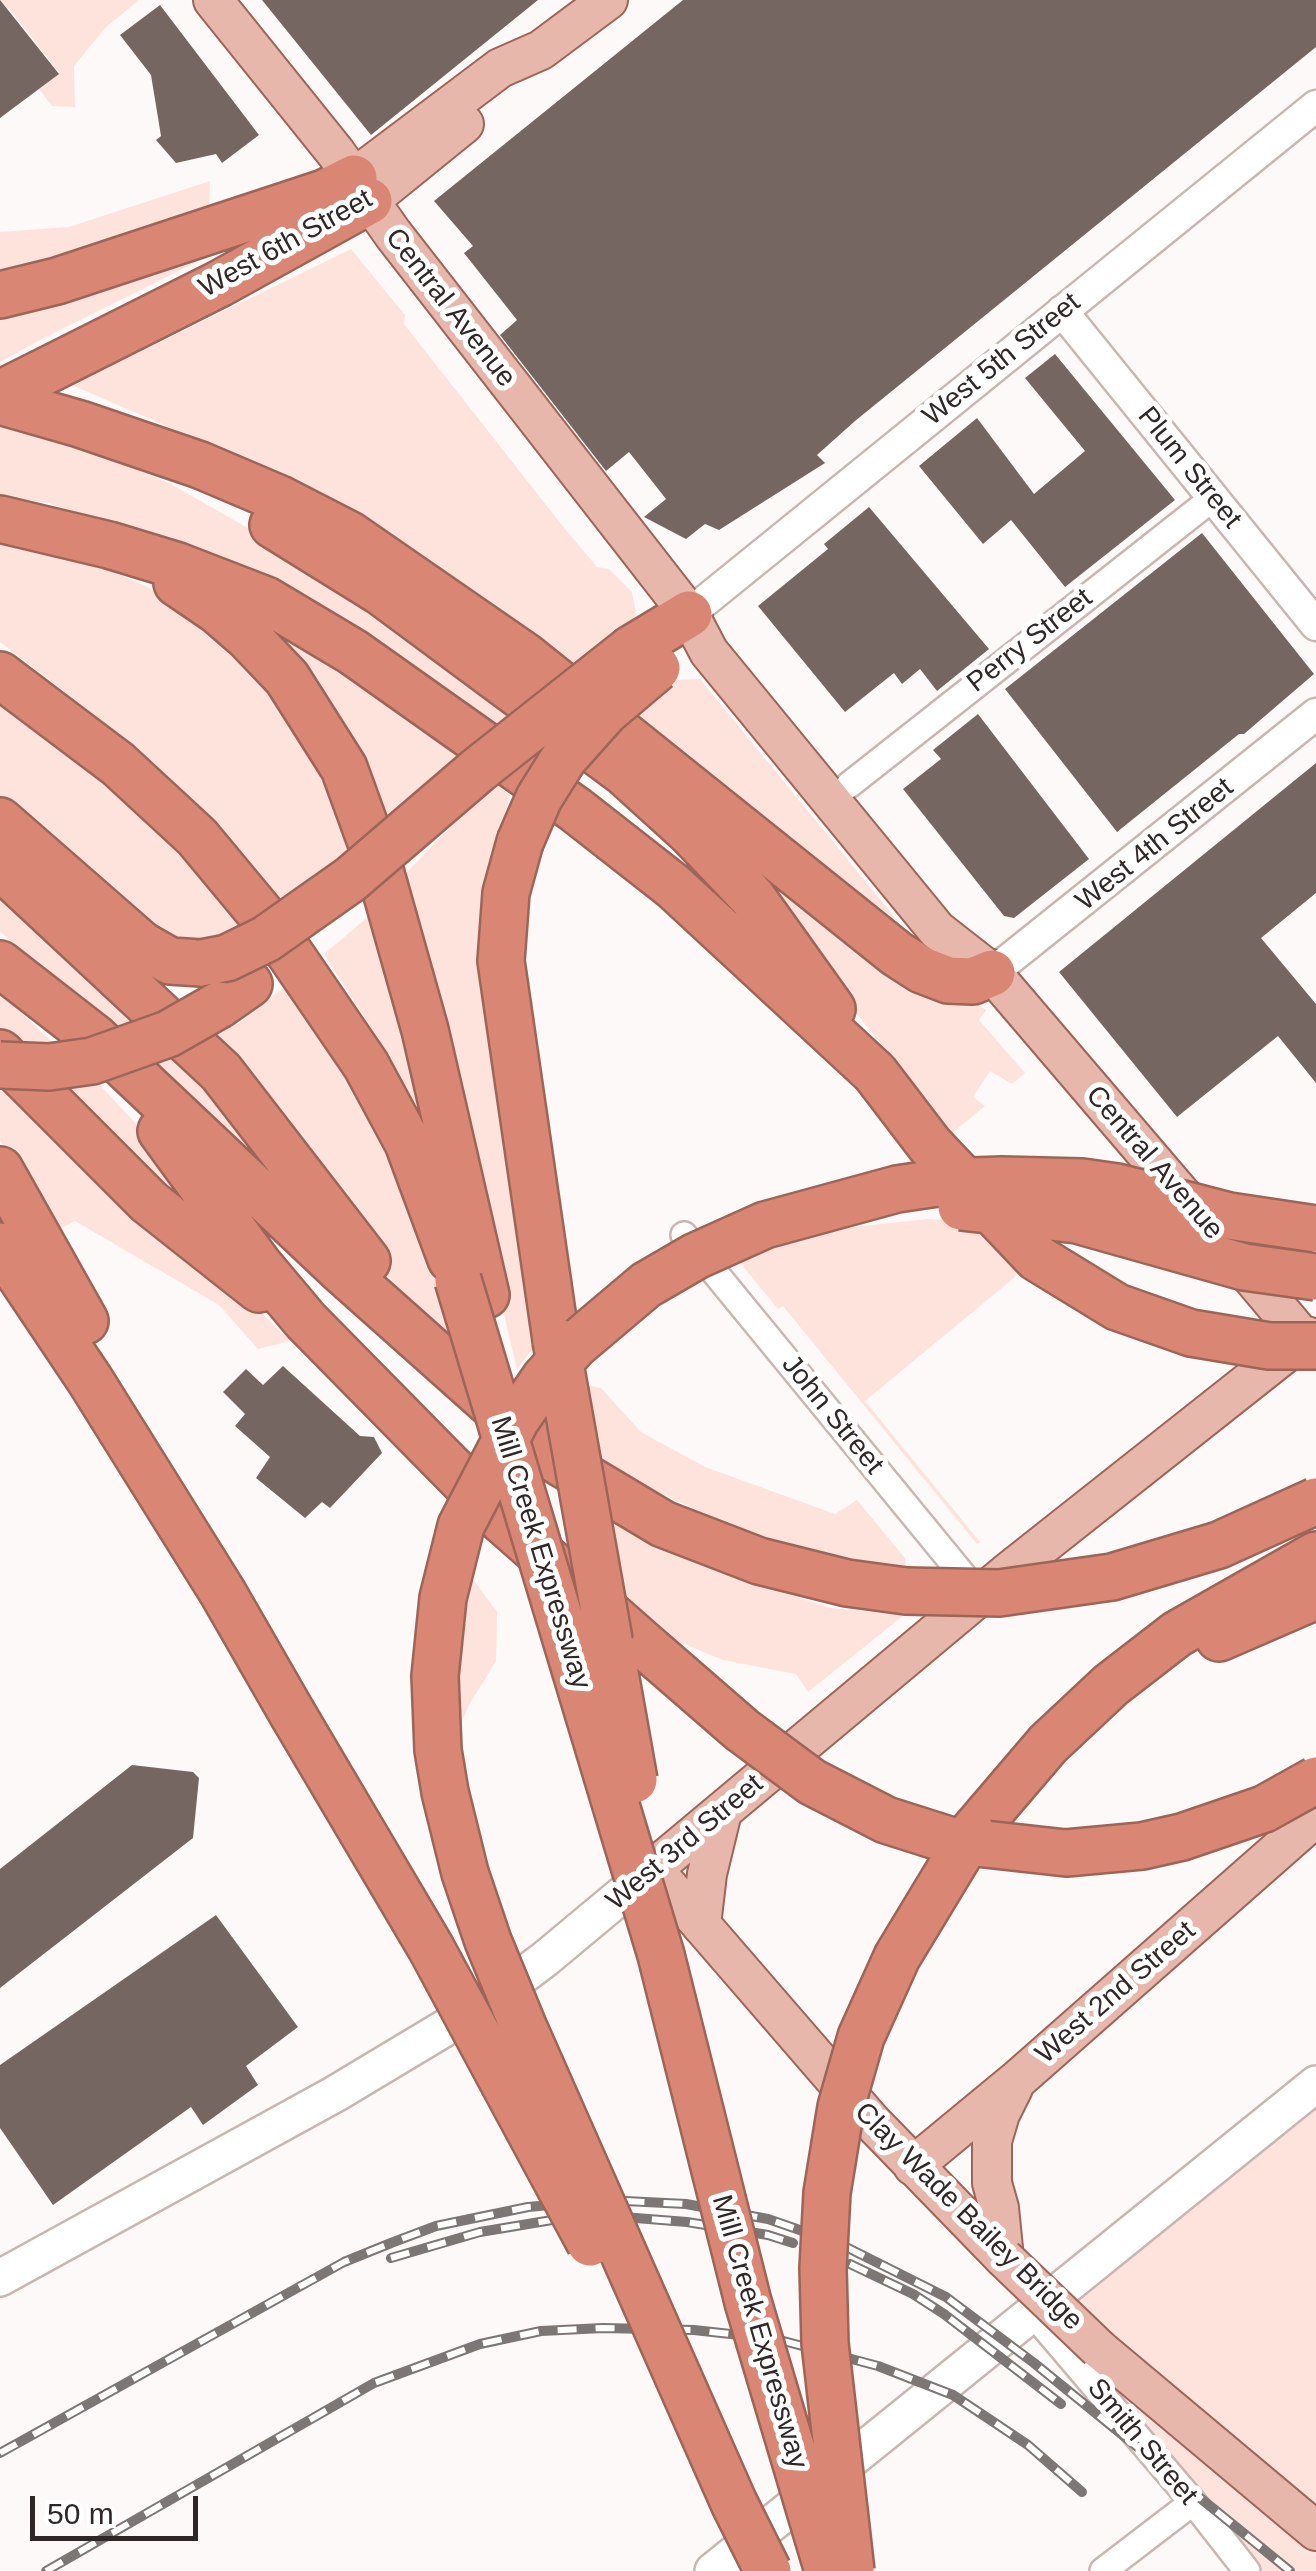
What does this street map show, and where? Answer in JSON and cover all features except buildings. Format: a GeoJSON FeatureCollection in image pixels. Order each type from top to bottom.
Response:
{"type":"FeatureCollection","features":[{"type":"Feature","properties":{"kind":"highway"},"geometry":{"type":"LineString","coordinates":[[0,295],[324,193],[361,190]]}},
{"type":"Feature","properties":{"kind":"highway","name":"West 6th Street"},"geometry":{"type":"LineString","coordinates":[[0,397],[82,350],[220,284],[361,190]]}},
{"type":"Feature","properties":{"kind":"highway"},"geometry":{"type":"LineString","coordinates":[[0,397],[200,465],[280,499],[350,535],[526,656],[896,954],[948,980],[974,981],[992,973]]}},
{"type":"Feature","properties":{"kind":"highway"},"geometry":{"type":"LineString","coordinates":[[112,436],[212,489],[380,592],[625,774],[690,832],[752,897],[930,1145],[1037,1258],[1117,1307],[1191,1333],[1269,1346],[1313,1342]]}},
{"type":"Feature","properties":{"kind":"highway"},"geometry":{"type":"LineString","coordinates":[[18,522],[178,566],[266,600],[353,652],[576,810],[673,886],[875,1073]]}},
{"type":"Feature","properties":{"kind":"highway"},"geometry":{"type":"LineString","coordinates":[[18,522],[91,544],[182,586],[218,611],[286,678],[323,730],[361,807],[425,1030],[472,1288]]}},
{"type":"Feature","properties":{"kind":"highway"},"geometry":{"type":"LineString","coordinates":[[0,1065],[49,1067],[92,1061],[168,1034],[234,994],[350,879],[478,770],[644,658],[674,650],[689,614]]}},
{"type":"Feature","properties":{"kind":"highway"},"geometry":{"type":"LineString","coordinates":[[644,658],[564,758],[539,798],[520,842],[506,893],[501,961],[556,1340],[630,1754],[660,1955]]}},
{"type":"Feature","properties":{"kind":"highway"},"geometry":{"type":"LineString","coordinates":[[0,675],[118,764],[197,837],[271,926],[366,1065],[399,1127],[472,1288]]}},
{"type":"Feature","properties":{"kind":"highway"},"geometry":{"type":"LineString","coordinates":[[0,820],[142,945],[170,961],[201,963],[228,958],[266,939],[350,879]]}},
{"type":"Feature","properties":{"kind":"highway"},"geometry":{"type":"LineString","coordinates":[[0,866],[222,1072],[338,1228],[460,1376]]}},
{"type":"Feature","properties":{"kind":"highway"},"geometry":{"type":"LineString","coordinates":[[0,964],[96,1038],[340,1269],[551,1457],[664,1524],[801,1573],[906,1590],[998,1593],[1112,1576],[1219,1545],[1316,1501]]}},
{"type":"Feature","properties":{"kind":"highway"},"geometry":{"type":"LineString","coordinates":[[0,964],[88,1044],[188,1164],[259,1265],[306,1321],[502,1520],[754,1740],[812,1782],[886,1820],[949,1840],[1066,1853],[1142,1846],[1195,1833],[1264,1809],[1316,1780]]}},
{"type":"Feature","properties":{"kind":"highway"},"geometry":{"type":"LineString","coordinates":[[0,1053],[148,1202],[257,1288],[306,1321]]}},
{"type":"Feature","properties":{"kind":"highway"},"geometry":{"type":"LineString","coordinates":[[0,1170],[118,1379],[223,1593]]}},
{"type":"Feature","properties":{"kind":"highway"},"geometry":{"type":"LineString","coordinates":[[734,2503],[488,1941],[465,1873],[438,1750],[434,1676],[447,1576],[461,1526],[501,1445],[545,1378],[598,1324],[646,1284],[765,1225],[897,1190],[944,1182],[1016,1180],[1117,1187],[1229,1216],[1316,1229]]}},
{"type":"Feature","properties":{"kind":"highway"},"geometry":{"type":"LineString","coordinates":[[765,1225],[885,1206],[923,1204],[1010,1210],[1077,1220],[1244,1267],[1316,1277]]}},
{"type":"Feature","properties":{"kind":"highway"},"geometry":{"type":"LineString","coordinates":[[0,1246],[90,1380],[223,1593],[431,1948],[768,2571]]}},
{"type":"Feature","properties":{"kind":"highway","name":"Mill Creek Expressway"},"geometry":{"type":"LineString","coordinates":[[472,1288],[518,1480],[660,1955],[748,2302],[828,2571]]}},
{"type":"Feature","properties":{"kind":"highway"},"geometry":{"type":"LineString","coordinates":[[851,2571],[825,2343],[827,2193],[840,2107],[862,2037],[897,1957],[972,1834],[1048,1744],[1111,1685],[1177,1634],[1316,1555]]}},
{"type":"Feature","properties":{"kind":"highway"},"geometry":{"type":"LineString","coordinates":[[1048,1744],[1156,1671],[1234,1630],[1316,1596]]}},
{"type":"Feature","properties":{"kind":"main road","name":"Central Avenue"},"geometry":{"type":"LineString","coordinates":[[213,0],[689,614],[709,652],[938,930],[992,973],[1313,1342]]}},
{"type":"Feature","properties":{"kind":"main road","name":"West 6th Street"},"geometry":{"type":"LineString","coordinates":[[361,190],[500,68],[541,50],[608,0]]}},
{"type":"Feature","properties":{"kind":"main road","name":"Central Avenue"},"geometry":{"type":"LineString","coordinates":[[689,614],[722,629],[968,929],[992,973]]}},
{"type":"Feature","properties":{"kind":"main road","name":"West 3rd Street"},"geometry":{"type":"LineString","coordinates":[[0,2278],[335,2094],[485,2004],[545,1959],[980,1596],[1313,1342]]}},
{"type":"Feature","properties":{"kind":"main road"},"geometry":{"type":"LineString","coordinates":[[701,1926],[707,1874],[722,1812]]}},
{"type":"Feature","properties":{"kind":"main road","name":"West 2nd Street"},"geometry":{"type":"LineString","coordinates":[[913,2166],[1016,2082],[1316,1817]]}},
{"type":"Feature","properties":{"kind":"main road","name":"Clay Wade Bailey Bridge"},"geometry":{"type":"LineString","coordinates":[[654,1868],[744,1977],[913,2166],[1004,2258],[1099,2349],[1316,2532]]}},
{"type":"Feature","properties":{"kind":"main road"},"geometry":{"type":"LineString","coordinates":[[1004,2258],[999,2208],[992,2184],[992,2140],[1016,2082]]}},
{"type":"Feature","properties":{"kind":"main road"},"geometry":{"type":"LineString","coordinates":[[713,2571],[1316,2084]]}},
{"type":"Feature","properties":{"kind":"street","name":"West 5th Street"},"geometry":{"type":"LineString","coordinates":[[689,614],[1316,106]]}},
{"type":"Feature","properties":{"kind":"street","name":"Plum Street"},"geometry":{"type":"LineString","coordinates":[[1062,311],[1316,625]]}},
{"type":"Feature","properties":{"kind":"street","name":"Perry Street"},"geometry":{"type":"LineString","coordinates":[[848,785],[1213,498]]}},
{"type":"Feature","properties":{"kind":"street","name":"West 4th Street"},"geometry":{"type":"LineString","coordinates":[[992,973],[1316,714]]}},
{"type":"Feature","properties":{"kind":"street","name":"John Street"},"geometry":{"type":"LineString","coordinates":[[684,1235],[980,1596]]}},
{"type":"Feature","properties":{"kind":"street","name":"Smith Street"},"geometry":{"type":"LineString","coordinates":[[1034,2314],[1248,2571]]}},
{"type":"Feature","properties":{"kind":"street"},"geometry":{"type":"LineString","coordinates":[[1103,2571],[1193,2502]]}},
{"type":"Feature","properties":{"kind":"shaded area"},"geometry":{"type":"Polygon","coordinates":[[[0,0],[139,0],[105,28],[74,66],[75,107],[52,106],[39,89],[59,73],[9,8],[0,14],[0,0]]]}},
{"type":"Feature","properties":{"kind":"shaded area"},"geometry":{"type":"Polygon","coordinates":[[[210,181],[209,210],[0,277],[0,232],[69,227],[210,181]]]}},
{"type":"Feature","properties":{"kind":"shaded area"},"geometry":{"type":"Polygon","coordinates":[[[263,229],[40,340],[0,362],[0,306],[263,229]]]}},
{"type":"Feature","properties":{"kind":"shaded area"},"geometry":{"type":"Polygon","coordinates":[[[351,249],[405,315],[404,324],[561,524],[597,567],[609,569],[632,592],[636,614],[629,625],[570,673],[293,481],[72,385],[351,249]]]}},
{"type":"Feature","properties":{"kind":"shaded area"},"geometry":{"type":"Polygon","coordinates":[[[4,417],[169,483],[351,587],[511,720],[502,727],[357,637],[158,538],[48,503],[0,496],[0,419],[4,417]]]}},
{"type":"Feature","properties":{"kind":"shaded area"},"geometry":{"type":"Polygon","coordinates":[[[0,539],[61,551],[144,585],[198,618],[255,675],[317,754],[354,846],[283,903],[209,817],[122,736],[0,642],[0,539]]]}},
{"type":"Feature","properties":{"kind":"shaded area"},"geometry":{"type":"Polygon","coordinates":[[[237,605],[375,686],[463,758],[378,827],[237,605]]]}},
{"type":"Feature","properties":{"kind":"shaded area"},"geometry":{"type":"Polygon","coordinates":[[[700,679],[897,920],[779,836],[628,718],[673,680],[700,679]]]}},
{"type":"Feature","properties":{"kind":"shaded area"},"geometry":{"type":"Polygon","coordinates":[[[0,699],[111,786],[184,854],[249,930],[220,943],[163,943],[0,804],[0,699]]]}},
{"type":"Feature","properties":{"kind":"shaded area"},"geometry":{"type":"Polygon","coordinates":[[[493,783],[510,795],[486,883],[480,974],[539,1341],[517,1369],[402,889],[408,883],[405,874],[493,783]]]}},
{"type":"Feature","properties":{"kind":"shaded area"},"geometry":{"type":"Polygon","coordinates":[[[720,830],[986,1010],[979,1020],[1025,1073],[1012,1084],[990,1071],[973,1097],[985,1106],[952,1133],[750,880],[720,830]]]}},
{"type":"Feature","properties":{"kind":"shaded area"},"geometry":{"type":"Polygon","coordinates":[[[0,896],[142,1024],[108,1036],[0,931],[0,896]]]}},
{"type":"Feature","properties":{"kind":"shaded area"},"geometry":{"type":"Polygon","coordinates":[[[375,911],[424,1108],[415,1110],[370,1026],[324,954],[375,911]]]}},
{"type":"Feature","properties":{"kind":"shaded area"},"geometry":{"type":"Polygon","coordinates":[[[290,983],[354,1083],[414,1214],[463,1354],[397,1288],[343,1217],[352,1211],[330,1176],[254,1079],[214,1036],[239,1023],[290,983]]]}},
{"type":"Feature","properties":{"kind":"shaded area"},"geometry":{"type":"Polygon","coordinates":[[[0,992],[57,1047],[12,1050],[0,1039],[0,992]]]}},
{"type":"Feature","properties":{"kind":"shaded area"},"geometry":{"type":"Polygon","coordinates":[[[176,1056],[193,1071],[296,1198],[143,1069],[176,1056]]]}},
{"type":"Feature","properties":{"kind":"shaded area"},"geometry":{"type":"Polygon","coordinates":[[[98,1083],[151,1140],[206,1229],[49,1090],[98,1083]]]}},
{"type":"Feature","properties":{"kind":"shaded area"},"geometry":{"type":"Polygon","coordinates":[[[12,1091],[230,1282],[290,1341],[258,1349],[219,1305],[75,1221],[50,1234],[0,1140],[0,1092],[12,1091]]]}},
{"type":"Feature","properties":{"kind":"shaded area"},"geometry":{"type":"Polygon","coordinates":[[[927,1219],[969,1221],[1019,1265],[1015,1277],[865,1401],[980,1542],[977,1544],[783,1306],[778,1309],[737,1259],[827,1230],[927,1219]]]}},
{"type":"Feature","properties":{"kind":"shaded area"},"geometry":{"type":"Polygon","coordinates":[[[581,1384],[601,1388],[641,1432],[705,1467],[835,1514],[857,1500],[905,1558],[906,1568],[836,1560],[732,1526],[647,1487],[593,1456],[581,1384]]]}},
{"type":"Feature","properties":{"kind":"shaded area"},"geometry":{"type":"Polygon","coordinates":[[[602,1513],[678,1553],[738,1578],[831,1608],[904,1615],[808,1692],[796,1674],[723,1660],[665,1636],[616,1599],[602,1513]]]}},
{"type":"Feature","properties":{"kind":"shaded area"},"geometry":{"type":"Polygon","coordinates":[[[468,1572],[497,1612],[496,1661],[455,1737],[452,1693],[468,1572]]]}},
{"type":"Feature","properties":{"kind":"shaded area"},"geometry":{"type":"Polygon","coordinates":[[[1316,2084],[1316,2571],[1247,2571],[1034,2315],[1316,2084]]]}},
{"type":"Feature","properties":{"kind":"railway"},"geometry":{"type":"LineString","coordinates":[[0,2453],[344,2262],[436,2226],[528,2207],[605,2200],[686,2204],[768,2219],[840,2244],[946,2297],[1034,2363],[1290,2571]]}},
{"type":"Feature","properties":{"kind":"railway"},"geometry":{"type":"LineString","coordinates":[[391,2258],[480,2232],[570,2217],[687,2222],[793,2243]]}},
{"type":"Feature","properties":{"kind":"railway"},"geometry":{"type":"LineString","coordinates":[[850,2264],[913,2294],[944,2314],[1061,2404]]}},
{"type":"Feature","properties":{"kind":"railway"},"geometry":{"type":"LineString","coordinates":[[46,2571],[374,2383],[480,2344],[541,2331],[694,2330],[776,2339],[878,2366],[953,2395],[1028,2445],[1082,2492]]}}]}
